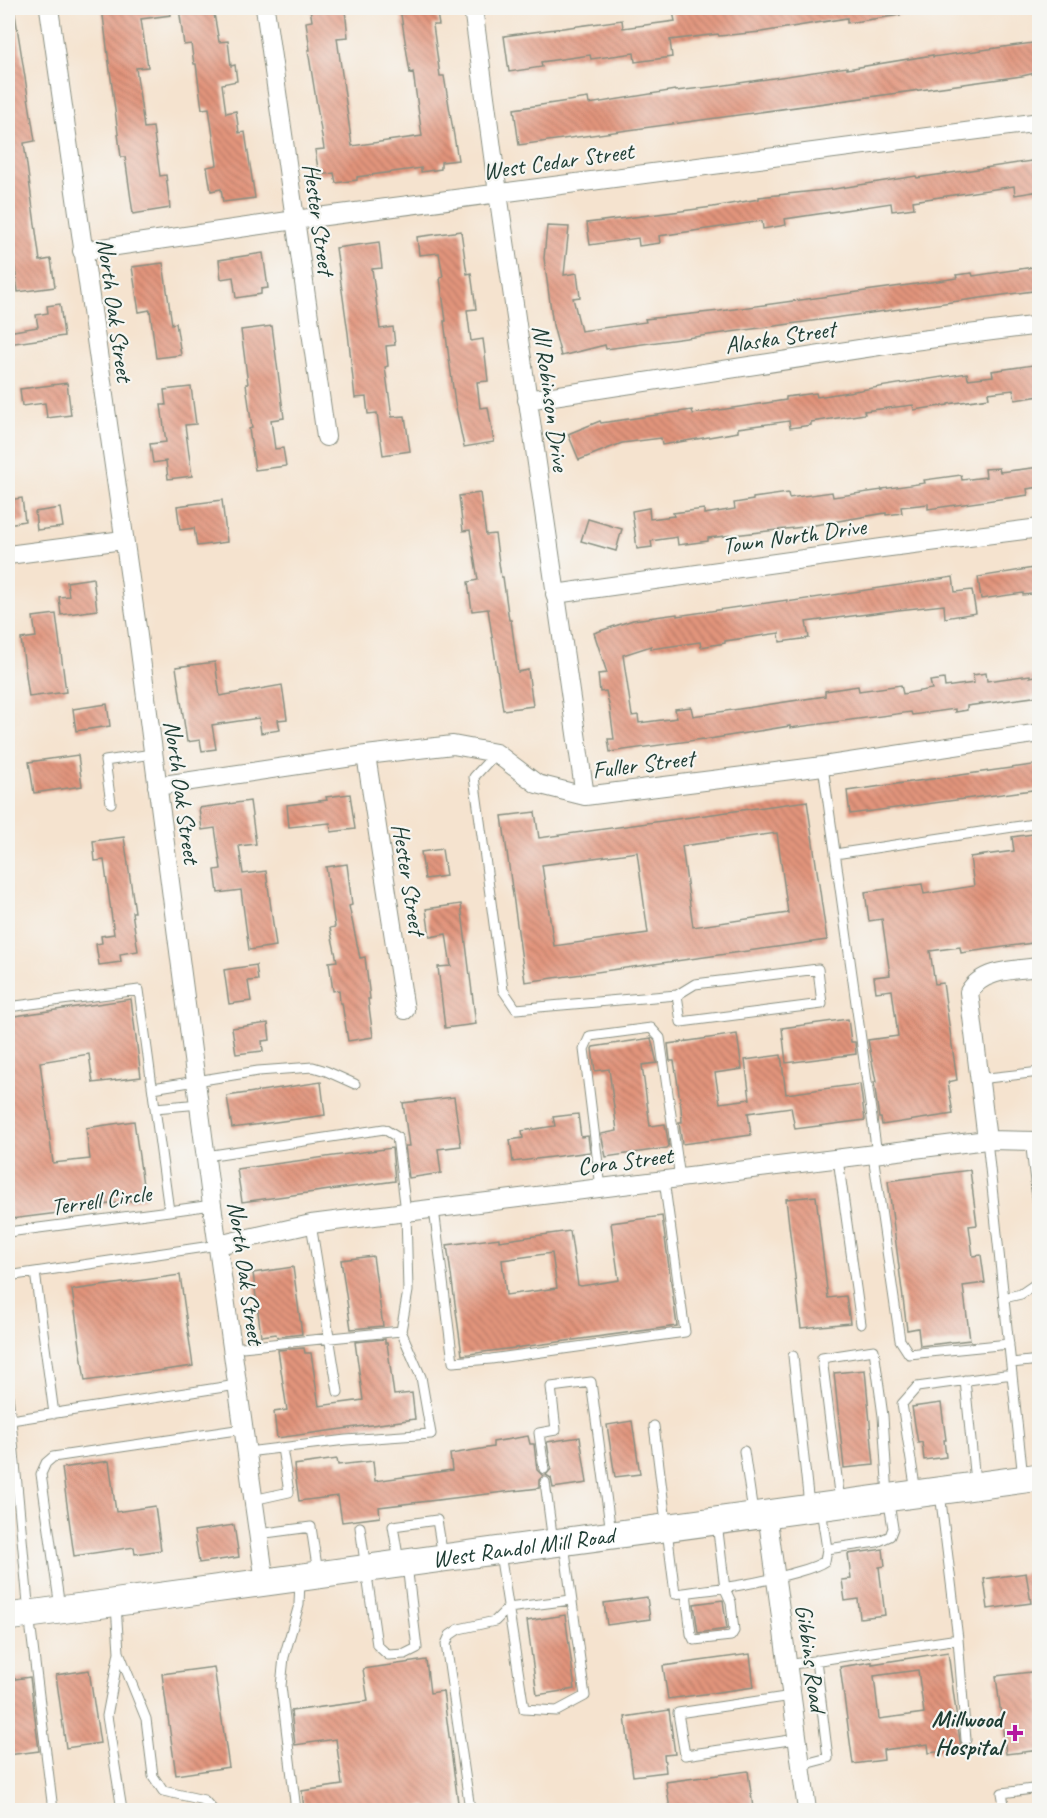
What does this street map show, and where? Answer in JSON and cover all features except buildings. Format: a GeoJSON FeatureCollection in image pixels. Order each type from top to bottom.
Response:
{"type":"FeatureCollection","features":[{"type":"Feature","properties":{"kind":"main road","name":"West Randol Mill Road"},"geometry":{"type":"LineString","coordinates":[[18,1616],[1031,1478]]}},
{"type":"Feature","properties":{"kind":"street","name":"North Oak Street"},"geometry":{"type":"LineString","coordinates":[[49,8],[265,1582]]}},
{"type":"Feature","properties":{"kind":"street","name":"Hester Street"},"geometry":{"type":"LineString","coordinates":[[265,8],[326,437]]}},
{"type":"Feature","properties":{"kind":"street","name":"Nl Robinson Drive"},"geometry":{"type":"LineString","coordinates":[[473,8],[585,796]]}},
{"type":"Feature","properties":{"kind":"street","name":"West Cedar Street"},"geometry":{"type":"LineString","coordinates":[[82,251],[295,220],[1040,122]]}},
{"type":"Feature","properties":{"kind":"street","name":"Alaska Street"},"geometry":{"type":"LineString","coordinates":[[527,400],[905,342],[1040,325]]}},
{"type":"Feature","properties":{"kind":"street","name":"Town North Drive"},"geometry":{"type":"LineString","coordinates":[[555,594],[1040,528]]}},
{"type":"Feature","properties":{"kind":"street"},"geometry":{"type":"LineString","coordinates":[[8,555],[123,540]]}},
{"type":"Feature","properties":{"kind":"street","name":"Fuller Street"},"geometry":{"type":"LineString","coordinates":[[157,786],[366,755],[453,745],[496,753],[537,784],[585,796],[823,766],[1040,733]]}},
{"type":"Feature","properties":{"kind":"street","name":"Hester Street"},"geometry":{"type":"LineString","coordinates":[[366,755],[405,1010]]}},
{"type":"Feature","properties":{"kind":"street"},"geometry":{"type":"LineString","coordinates":[[987,1140],[969,992],[975,983],[986,975],[1040,967]]}},
{"type":"Feature","properties":{"kind":"street","name":"Cora Street"},"geometry":{"type":"LineString","coordinates":[[218,1245],[311,1224],[987,1140],[1035,1141]]}},
{"type":"Feature","properties":{"kind":"street","name":"Gibbins Road"},"geometry":{"type":"LineString","coordinates":[[761,1514],[776,1578],[807,1810]]}},
{"type":"Feature","properties":{"kind":"lane"},"geometry":{"type":"LineString","coordinates":[[496,753],[474,777],[503,990],[516,1010],[677,995],[695,984],[818,969],[822,1004],[681,1023],[677,995]]}},
{"type":"Feature","properties":{"kind":"lane"},"geometry":{"type":"LineString","coordinates":[[111,803],[105,762],[152,754]]}},
{"type":"Feature","properties":{"kind":"lane"},"geometry":{"type":"LineString","coordinates":[[823,766],[900,1340],[909,1354],[1009,1344]]}},
{"type":"Feature","properties":{"kind":"lane"},"geometry":{"type":"LineString","coordinates":[[835,854],[1040,823]]}},
{"type":"Feature","properties":{"kind":"lane","name":"Terrell Circle"},"geometry":{"type":"LineString","coordinates":[[8,1007],[139,990],[169,1210],[8,1232]]}},
{"type":"Feature","properties":{"kind":"lane"},"geometry":{"type":"LineString","coordinates":[[434,1209],[453,1362],[491,1359],[685,1332],[660,1038],[651,1028],[590,1036],[584,1049],[601,1188]]}},
{"type":"Feature","properties":{"kind":"lane"},"geometry":{"type":"LineString","coordinates":[[153,1088],[258,1071],[313,1067],[355,1084]]}},
{"type":"Feature","properties":{"kind":"lane"},"geometry":{"type":"LineString","coordinates":[[979,1079],[1040,1072]]}},
{"type":"Feature","properties":{"kind":"lane"},"geometry":{"type":"LineString","coordinates":[[155,1108],[200,1104]]}},
{"type":"Feature","properties":{"kind":"lane"},"geometry":{"type":"LineString","coordinates":[[206,1156],[384,1129],[397,1137],[406,1212],[408,1291],[401,1331],[421,1377],[431,1434],[346,1440],[247,1452]]}},
{"type":"Feature","properties":{"kind":"lane"},"geometry":{"type":"LineString","coordinates":[[987,1140],[1012,1374],[1031,1478]]}},
{"type":"Feature","properties":{"kind":"lane"},"geometry":{"type":"LineString","coordinates":[[1035,1141],[1040,1223]]}},
{"type":"Feature","properties":{"kind":"lane"},"geometry":{"type":"LineString","coordinates":[[838,1159],[861,1324]]}},
{"type":"Feature","properties":{"kind":"lane"},"geometry":{"type":"LineString","coordinates":[[169,1210],[212,1205]]}},
{"type":"Feature","properties":{"kind":"lane"},"geometry":{"type":"LineString","coordinates":[[311,1224],[338,1392]]}},
{"type":"Feature","properties":{"kind":"lane"},"geometry":{"type":"LineString","coordinates":[[8,1276],[218,1245]]}},
{"type":"Feature","properties":{"kind":"lane"},"geometry":{"type":"LineString","coordinates":[[34,1272],[54,1414]]}},
{"type":"Feature","properties":{"kind":"lane"},"geometry":{"type":"LineString","coordinates":[[1004,1298],[1021,1294],[1040,1281]]}},
{"type":"Feature","properties":{"kind":"lane"},"geometry":{"type":"LineString","coordinates":[[232,1348],[401,1331]]}},
{"type":"Feature","properties":{"kind":"lane"},"geometry":{"type":"LineString","coordinates":[[654,1426],[675,1594],[724,1589],[776,1578],[817,1566],[825,1561],[827,1549],[823,1506],[822,1358],[874,1350],[883,1416],[888,1497],[893,1528],[890,1536],[877,1542],[827,1549]]}},
{"type":"Feature","properties":{"kind":"lane"},"geometry":{"type":"LineString","coordinates":[[793,1356],[823,1506]]}},
{"type":"Feature","properties":{"kind":"lane"},"geometry":{"type":"LineString","coordinates":[[1011,1363],[1040,1360]]}},
{"type":"Feature","properties":{"kind":"lane"},"geometry":{"type":"LineString","coordinates":[[966,1740],[958,1639],[928,1492],[902,1404],[917,1387],[1012,1374]]}},
{"type":"Feature","properties":{"kind":"lane"},"geometry":{"type":"LineString","coordinates":[[965,1380],[976,1486]]}},
{"type":"Feature","properties":{"kind":"lane"},"geometry":{"type":"LineString","coordinates":[[544,1469],[539,1433],[556,1430],[551,1387],[591,1382],[611,1535]]}},
{"type":"Feature","properties":{"kind":"lane"},"geometry":{"type":"LineString","coordinates":[[11,1420],[237,1385]]}},
{"type":"Feature","properties":{"kind":"lane"},"geometry":{"type":"LineString","coordinates":[[8,1396],[11,1420],[18,1616],[53,1810]]}},
{"type":"Feature","properties":{"kind":"lane"},"geometry":{"type":"LineString","coordinates":[[60,1610],[41,1474],[46,1462],[53,1457],[243,1429]]}},
{"type":"Feature","properties":{"kind":"lane"},"geometry":{"type":"LineString","coordinates":[[253,1500],[289,1492],[282,1448]]}},
{"type":"Feature","properties":{"kind":"lane"},"geometry":{"type":"LineString","coordinates":[[744,1451],[761,1514]]}},
{"type":"Feature","properties":{"kind":"lane"},"geometry":{"type":"LineString","coordinates":[[500,1550],[524,1709],[557,1711],[585,1696],[572,1600],[545,1482]]}},
{"type":"Feature","properties":{"kind":"lane"},"geometry":{"type":"LineString","coordinates":[[360,1527],[377,1645],[388,1655],[405,1654],[417,1648],[403,1564],[393,1526],[437,1520],[443,1558]]}},
{"type":"Feature","properties":{"kind":"lane"},"geometry":{"type":"LineString","coordinates":[[686,1593],[691,1634],[694,1640],[731,1636],[734,1631],[731,1602],[724,1589],[717,1520]]}},
{"type":"Feature","properties":{"kind":"lane"},"geometry":{"type":"LineString","coordinates":[[258,1534],[311,1527],[309,1576],[284,1657],[281,1686],[296,1810]]}},
{"type":"Feature","properties":{"kind":"lane"},"geometry":{"type":"LineString","coordinates":[[470,1809],[446,1644],[450,1635],[459,1629],[495,1621],[508,1608],[572,1600]]}},
{"type":"Feature","properties":{"kind":"lane"},"geometry":{"type":"LineString","coordinates":[[115,1603],[120,1653],[146,1719],[153,1776],[163,1791],[204,1800],[213,1810]]}},
{"type":"Feature","properties":{"kind":"lane"},"geometry":{"type":"LineString","coordinates":[[788,1665],[958,1639]]}},
{"type":"Feature","properties":{"kind":"lane"},"geometry":{"type":"LineString","coordinates":[[120,1653],[107,1716],[122,1810]]}},
{"type":"Feature","properties":{"kind":"lane"},"geometry":{"type":"LineString","coordinates":[[801,1765],[828,1758],[816,1660]]}},
{"type":"Feature","properties":{"kind":"lane"},"geometry":{"type":"LineString","coordinates":[[792,1696],[678,1713],[685,1755],[797,1739]]}},
{"type":"Feature","properties":{"kind":"lane"},"geometry":{"type":"LineString","coordinates":[[1005,1810],[1002,1793],[1040,1788]]}},
{"type":"Feature","properties":{"kind":"place","name":"Millwood Hospital"},"geometry":{"type":"Point","coordinates":[1015,1733]}}]}
